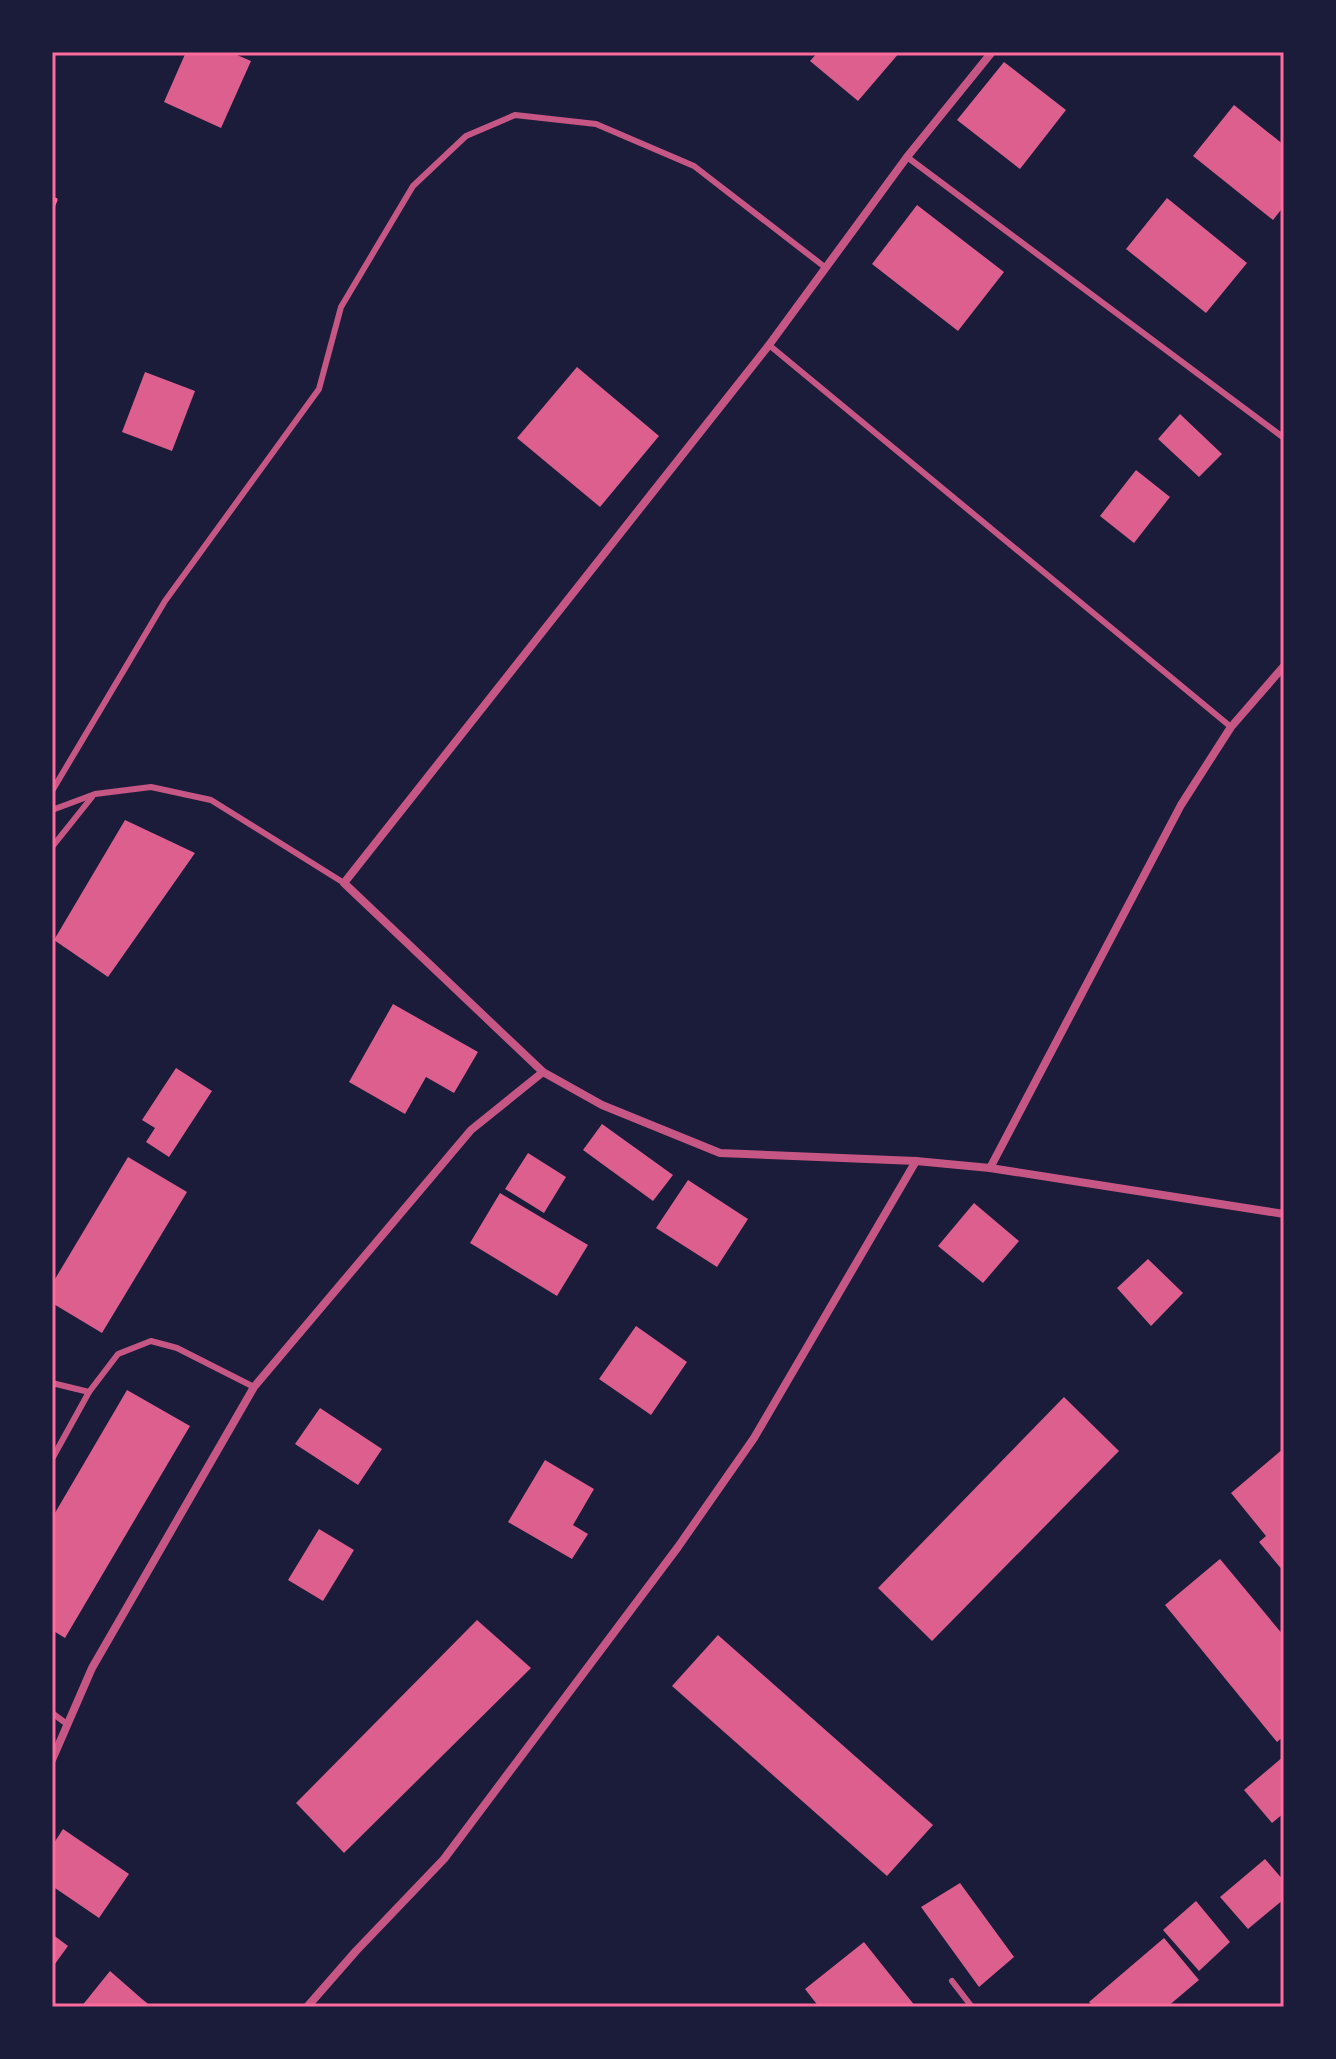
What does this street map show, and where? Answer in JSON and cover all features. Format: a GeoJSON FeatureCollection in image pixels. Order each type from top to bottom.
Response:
{"type":"FeatureCollection","features":[{"type":"Feature","properties":{"kind":"street"},"geometry":{"type":"LineString","coordinates":[[992,52],[907,157],[769,345],[344,883],[543,1072],[602,1105],[720,1153],[916,1161],[990,1168],[1284,1214]]}},
{"type":"Feature","properties":{"kind":"street"},"geometry":{"type":"LineString","coordinates":[[990,1168],[1181,805],[1231,727],[1284,666]]}},
{"type":"Feature","properties":{"kind":"street"},"geometry":{"type":"LineString","coordinates":[[52,1759],[92,1668],[254,1387],[471,1130],[543,1072]]}},
{"type":"Feature","properties":{"kind":"street"},"geometry":{"type":"LineString","coordinates":[[307,2007],[444,1859],[678,1547],[754,1438],[916,1161]]}},
{"type":"Feature","properties":{"kind":"lane"},"geometry":{"type":"LineString","coordinates":[[52,791],[165,601],[319,389],[341,307],[413,186],[466,136],[515,115],[596,124],[694,166],[826,268]]}},
{"type":"Feature","properties":{"kind":"lane"},"geometry":{"type":"LineString","coordinates":[[907,157],[1284,438]]}},
{"type":"Feature","properties":{"kind":"lane"},"geometry":{"type":"LineString","coordinates":[[769,345],[1231,727]]}},
{"type":"Feature","properties":{"kind":"lane"},"geometry":{"type":"LineString","coordinates":[[52,810],[95,794],[151,787],[211,800],[344,883]]}},
{"type":"Feature","properties":{"kind":"lane"},"geometry":{"type":"LineString","coordinates":[[52,847],[95,794]]}},
{"type":"Feature","properties":{"kind":"lane"},"geometry":{"type":"LineString","coordinates":[[52,1459],[89,1392],[118,1354],[151,1341],[177,1348],[254,1387]]}},
{"type":"Feature","properties":{"kind":"lane"},"geometry":{"type":"LineString","coordinates":[[52,1383],[89,1392]]}},
{"type":"Feature","properties":{"kind":"lane"},"geometry":{"type":"LineString","coordinates":[[52,1713],[67,1724]]}},
{"type":"Feature","properties":{"kind":"lane"},"geometry":{"type":"LineString","coordinates":[[952,1981],[972,2007]]}},
{"type":"Feature","properties":{"kind":"path"},"geometry":{"type":"LineString","coordinates":[[52,207],[55,200]]}},
{"type":"Feature","properties":{"kind":"building"},"geometry":{"type":"Polygon","coordinates":[[[186,52],[230,52],[251,61],[221,128],[164,102],[186,52]]]}},
{"type":"Feature","properties":{"kind":"building"},"geometry":{"type":"Polygon","coordinates":[[[818,52],[900,52],[858,101],[810,61],[818,52]]]}},
{"type":"Feature","properties":{"kind":"building"},"geometry":{"type":"Polygon","coordinates":[[[1004,62],[1066,110],[1020,169],[957,120],[1004,62]]]}},
{"type":"Feature","properties":{"kind":"building"},"geometry":{"type":"Polygon","coordinates":[[[1234,105],[1284,145],[1284,206],[1273,220],[1193,156],[1234,105]]]}},
{"type":"Feature","properties":{"kind":"building"},"geometry":{"type":"Polygon","coordinates":[[[1167,198],[1247,263],[1206,313],[1126,249],[1167,198]]]}},
{"type":"Feature","properties":{"kind":"building"},"geometry":{"type":"Polygon","coordinates":[[[917,205],[1004,272],[958,331],[872,264],[917,205]]]}},
{"type":"Feature","properties":{"kind":"building"},"geometry":{"type":"Polygon","coordinates":[[[577,367],[659,436],[600,507],[517,438],[577,367]]]}},
{"type":"Feature","properties":{"kind":"building"},"geometry":{"type":"Polygon","coordinates":[[[145,372],[195,391],[172,451],[122,432],[145,372]]]}},
{"type":"Feature","properties":{"kind":"building"},"geometry":{"type":"Polygon","coordinates":[[[1180,414],[1222,454],[1199,477],[1158,439],[1180,414]]]}},
{"type":"Feature","properties":{"kind":"building"},"geometry":{"type":"Polygon","coordinates":[[[1136,470],[1170,497],[1134,543],[1100,516],[1136,470]]]}},
{"type":"Feature","properties":{"kind":"building"},"geometry":{"type":"Polygon","coordinates":[[[125,820],[195,853],[108,977],[54,940],[125,820]]]}},
{"type":"Feature","properties":{"kind":"building"},"geometry":{"type":"Polygon","coordinates":[[[393,1004],[478,1052],[454,1093],[426,1077],[405,1114],[349,1082],[393,1004]]]}},
{"type":"Feature","properties":{"kind":"building"},"geometry":{"type":"Polygon","coordinates":[[[176,1068],[212,1091],[169,1157],[146,1142],[155,1128],[142,1120],[176,1068]]]}},
{"type":"Feature","properties":{"kind":"building"},"geometry":{"type":"Polygon","coordinates":[[[602,1124],[673,1175],[653,1201],[583,1150],[602,1124]]]}},
{"type":"Feature","properties":{"kind":"building"},"geometry":{"type":"Polygon","coordinates":[[[528,1153],[566,1177],[544,1213],[505,1189],[528,1153]]]}},
{"type":"Feature","properties":{"kind":"building"},"geometry":{"type":"Polygon","coordinates":[[[128,1157],[187,1192],[102,1333],[52,1303],[52,1284],[128,1157]]]}},
{"type":"Feature","properties":{"kind":"building"},"geometry":{"type":"Polygon","coordinates":[[[688,1180],[748,1219],[717,1267],[656,1228],[688,1180]]]}},
{"type":"Feature","properties":{"kind":"building"},"geometry":{"type":"Polygon","coordinates":[[[500,1193],[588,1245],[557,1296],[470,1243],[500,1193]]]}},
{"type":"Feature","properties":{"kind":"building"},"geometry":{"type":"Polygon","coordinates":[[[974,1203],[1019,1241],[983,1283],[938,1246],[974,1203]]]}},
{"type":"Feature","properties":{"kind":"building"},"geometry":{"type":"Polygon","coordinates":[[[1148,1259],[1183,1293],[1151,1326],[1117,1288],[1148,1259]]]}},
{"type":"Feature","properties":{"kind":"building"},"geometry":{"type":"Polygon","coordinates":[[[636,1326],[687,1362],[651,1415],[599,1379],[636,1326]]]}},
{"type":"Feature","properties":{"kind":"building"},"geometry":{"type":"Polygon","coordinates":[[[127,1390],[190,1426],[65,1638],[52,1630],[52,1518],[127,1390]]]}},
{"type":"Feature","properties":{"kind":"building"},"geometry":{"type":"Polygon","coordinates":[[[1064,1397],[1119,1451],[932,1641],[878,1588],[1064,1397]]]}},
{"type":"Feature","properties":{"kind":"building"},"geometry":{"type":"Polygon","coordinates":[[[320,1408],[382,1449],[358,1485],[295,1444],[320,1408]]]}},
{"type":"Feature","properties":{"kind":"building"},"geometry":{"type":"Polygon","coordinates":[[[1284,1448],[1284,1572],[1259,1542],[1266,1536],[1231,1493],[1284,1448]]]}},
{"type":"Feature","properties":{"kind":"building"},"geometry":{"type":"Polygon","coordinates":[[[545,1460],[594,1489],[573,1525],[588,1534],[572,1559],[508,1522],[545,1460]]]}},
{"type":"Feature","properties":{"kind":"building"},"geometry":{"type":"Polygon","coordinates":[[[319,1529],[354,1550],[323,1601],[288,1580],[319,1529]]]}},
{"type":"Feature","properties":{"kind":"building"},"geometry":{"type":"Polygon","coordinates":[[[1220,1559],[1284,1636],[1284,1736],[1277,1742],[1165,1605],[1220,1559]]]}},
{"type":"Feature","properties":{"kind":"building"},"geometry":{"type":"Polygon","coordinates":[[[477,1620],[531,1668],[344,1853],[296,1803],[477,1620]]]}},
{"type":"Feature","properties":{"kind":"building"},"geometry":{"type":"Polygon","coordinates":[[[718,1635],[933,1825],[887,1876],[672,1686],[718,1635]]]}},
{"type":"Feature","properties":{"kind":"building"},"geometry":{"type":"Polygon","coordinates":[[[1284,1756],[1284,1813],[1272,1823],[1244,1790],[1284,1756]]]}},
{"type":"Feature","properties":{"kind":"building"},"geometry":{"type":"Polygon","coordinates":[[[63,1829],[129,1874],[99,1918],[52,1886],[52,1846],[63,1829]]]}},
{"type":"Feature","properties":{"kind":"building"},"geometry":{"type":"Polygon","coordinates":[[[1265,1859],[1284,1881],[1284,1899],[1248,1929],[1220,1897],[1265,1859]]]}},
{"type":"Feature","properties":{"kind":"building"},"geometry":{"type":"Polygon","coordinates":[[[960,1883],[1014,1957],[979,1987],[921,1907],[960,1883]]]}},
{"type":"Feature","properties":{"kind":"building"},"geometry":{"type":"Polygon","coordinates":[[[1196,1901],[1230,1942],[1199,1971],[1163,1930],[1196,1901]]]}},
{"type":"Feature","properties":{"kind":"building"},"geometry":{"type":"Polygon","coordinates":[[[52,1934],[68,1946],[52,1968],[52,1934]]]}},
{"type":"Feature","properties":{"kind":"building"},"geometry":{"type":"Polygon","coordinates":[[[1164,1938],[1199,1980],[1167,2007],[1093,2007],[1089,2002],[1164,1938]]]}},
{"type":"Feature","properties":{"kind":"building"},"geometry":{"type":"Polygon","coordinates":[[[864,1942],[916,2007],[819,2007],[805,1989],[864,1942]]]}},
{"type":"Feature","properties":{"kind":"building"},"geometry":{"type":"Polygon","coordinates":[[[110,1971],[142,1999],[152,2007],[81,2007],[110,1971]]]}}]}
